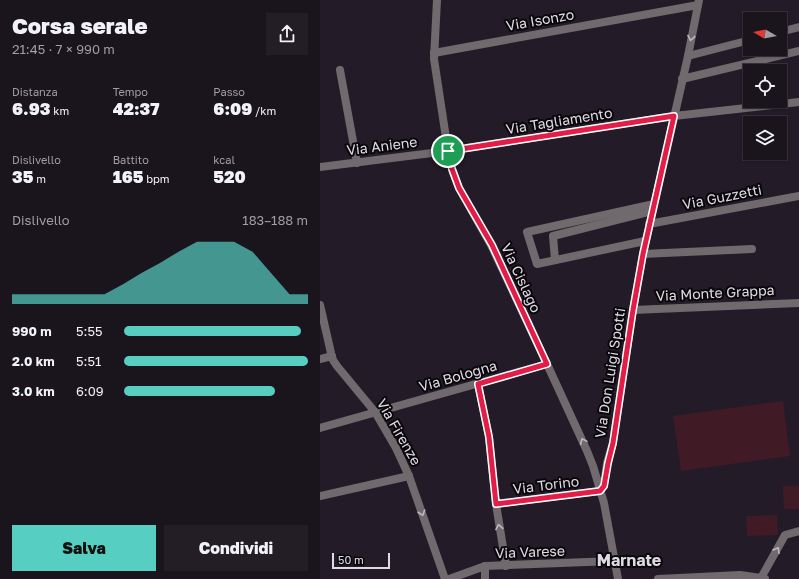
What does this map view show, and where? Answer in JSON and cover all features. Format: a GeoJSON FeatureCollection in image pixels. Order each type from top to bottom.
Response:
{"type":"FeatureCollection","features":[{"type":"Feature","properties":{"kind":"street","name":"Via Cislago"},"geometry":{"type":"LineString","coordinates":[[437,0],[434,62],[452,169],[459,188],[492,245],[593,466],[604,503],[618,579]]}},
{"type":"Feature","properties":{"kind":"street","name":"Via Isonzo"},"geometry":{"type":"LineString","coordinates":[[434,53],[698,3]]}},
{"type":"Feature","properties":{"kind":"street","name":"Via Don Luigi Spotti"},"geometry":{"type":"LineString","coordinates":[[600,491],[604,486],[613,443],[645,242],[688,56],[698,3]]}},
{"type":"Feature","properties":{"kind":"street"},"geometry":{"type":"LineString","coordinates":[[787,30],[799,27]]}},
{"type":"Feature","properties":{"kind":"street"},"geometry":{"type":"LineString","coordinates":[[688,56],[743,42]]}},
{"type":"Feature","properties":{"kind":"street"},"geometry":{"type":"LineString","coordinates":[[682,79],[799,51]]}},
{"type":"Feature","properties":{"kind":"street"},"geometry":{"type":"LineString","coordinates":[[340,70],[357,163]]}},
{"type":"Feature","properties":{"kind":"street","name":"Via Tagliamento"},"geometry":{"type":"LineString","coordinates":[[448,151],[674,116],[799,102]]}},
{"type":"Feature","properties":{"kind":"street","name":"Via Aniene"},"geometry":{"type":"LineString","coordinates":[[320,168],[448,151]]}},
{"type":"Feature","properties":{"kind":"street","name":"Via Guzzetti"},"geometry":{"type":"LineString","coordinates":[[649,224],[799,196]]}},
{"type":"Feature","properties":{"kind":"street"},"geometry":{"type":"LineString","coordinates":[[645,242],[537,264],[527,232],[653,208]]}},
{"type":"Feature","properties":{"kind":"street"},"geometry":{"type":"LineString","coordinates":[[555,260],[553,236],[653,208]]}},
{"type":"Feature","properties":{"kind":"street"},"geometry":{"type":"LineString","coordinates":[[643,254],[752,249]]}},
{"type":"Feature","properties":{"kind":"street","name":"Via Monte Grappa"},"geometry":{"type":"LineString","coordinates":[[633,310],[799,303]]}},
{"type":"Feature","properties":{"kind":"street","name":"Via Firenze"},"geometry":{"type":"LineString","coordinates":[[320,305],[332,356],[337,366],[376,412],[396,448],[409,476],[445,579]]}},
{"type":"Feature","properties":{"kind":"street"},"geometry":{"type":"LineString","coordinates":[[320,359],[332,356]]}},
{"type":"Feature","properties":{"kind":"street","name":"Via Bologna"},"geometry":{"type":"LineString","coordinates":[[320,428],[547,364]]}},
{"type":"Feature","properties":{"kind":"street"},"geometry":{"type":"LineString","coordinates":[[478,384],[489,437],[496,504],[506,566]]}},
{"type":"Feature","properties":{"kind":"street"},"geometry":{"type":"LineString","coordinates":[[593,466],[602,466],[608,463]]}},
{"type":"Feature","properties":{"kind":"street"},"geometry":{"type":"LineString","coordinates":[[320,496],[409,476]]}},
{"type":"Feature","properties":{"kind":"street","name":"Via Torino"},"geometry":{"type":"LineString","coordinates":[[496,504],[600,491]]}},
{"type":"Feature","properties":{"kind":"street"},"geometry":{"type":"LineString","coordinates":[[658,579],[740,575],[763,578],[785,536],[799,531]]}},
{"type":"Feature","properties":{"kind":"street","name":"Via Varese"},"geometry":{"type":"LineString","coordinates":[[448,579],[485,566],[614,561]]}},
{"type":"Feature","properties":{"kind":"street"},"geometry":{"type":"LineString","coordinates":[[485,566],[485,579]]}},
{"type":"Feature","properties":{"kind":"shaded area"},"geometry":{"type":"Polygon","coordinates":[[[783,401],[790,456],[681,471],[673,416],[783,401]]]}},
{"type":"Feature","properties":{"kind":"shaded area"},"geometry":{"type":"Polygon","coordinates":[[[783,486],[799,486],[799,509],[784,509],[783,486]]]}},
{"type":"Feature","properties":{"kind":"shaded area"},"geometry":{"type":"Polygon","coordinates":[[[777,515],[778,535],[747,536],[746,516],[777,515]]]}},
{"type":"Feature","properties":{"kind":"district","name":"Marnate"},"geometry":{"type":"Point","coordinates":[629,560]}},
{"type":"Feature","properties":{"kind":"route"},"geometry":{"type":"LineString","coordinates":[[674,116],[643,254],[613,443],[604,486],[600,491],[496,504],[489,437],[478,384],[547,364],[492,245],[459,188],[452,169],[448,151],[674,116]]}}]}
